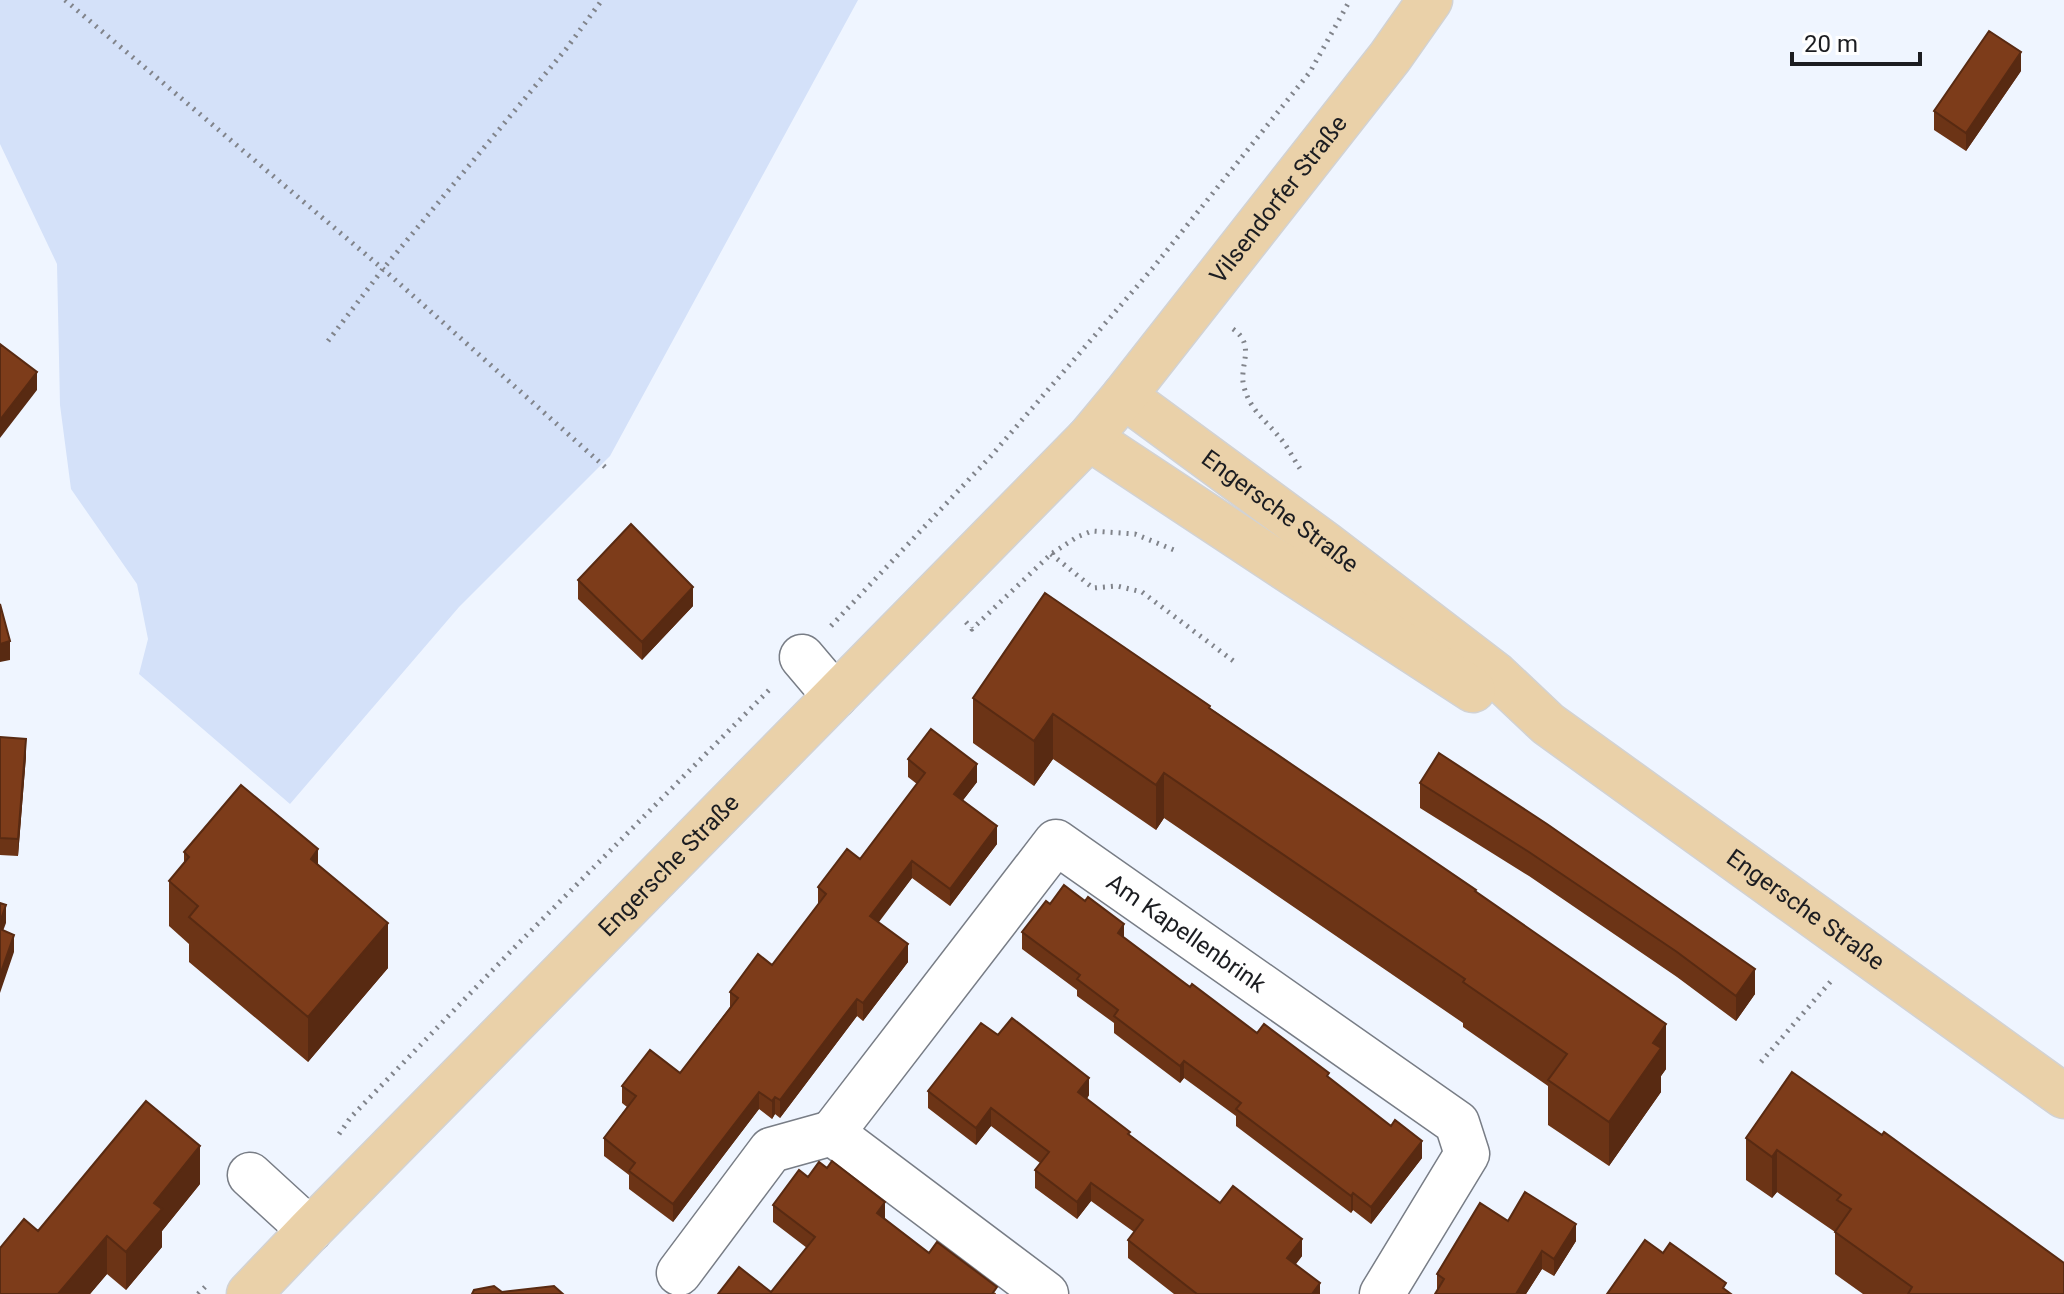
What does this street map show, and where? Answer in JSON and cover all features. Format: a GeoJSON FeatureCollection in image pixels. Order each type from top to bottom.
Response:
{"type":"FeatureCollection","features":[{"type":"Feature","properties":{"kind":"main road","name":"Vilsendorfer Straße"},"geometry":{"type":"LineString","coordinates":[[1124,396],[1390,57],[1430,0]]}},
{"type":"Feature","properties":{"kind":"main road","name":"Engersche Straße"},"geometry":{"type":"LineString","coordinates":[[249,1294],[1089,438],[1124,396],[1496,675],[1548,724],[2064,1096]]}},
{"type":"Feature","properties":{"kind":"main road","name":"Engersche Straße"},"geometry":{"type":"LineString","coordinates":[[1089,438],[1482,696],[1548,724]]}},
{"type":"Feature","properties":{"kind":"street"},"geometry":{"type":"LineString","coordinates":[[802,657],[835,696]]}},
{"type":"Feature","properties":{"kind":"street","name":"Am Kapellenbrink"},"geometry":{"type":"LineString","coordinates":[[832,1133],[1056,842],[1457,1123],[1467,1154],[1382,1294]]}},
{"type":"Feature","properties":{"kind":"street"},"geometry":{"type":"LineString","coordinates":[[679,1273],[771,1150],[832,1133],[1043,1293]]}},
{"type":"Feature","properties":{"kind":"street"},"geometry":{"type":"LineString","coordinates":[[250,1175],[310,1230]]}},
{"type":"Feature","properties":{"kind":"path"},"geometry":{"type":"LineString","coordinates":[[65,0],[383,269],[605,467]]}},
{"type":"Feature","properties":{"kind":"path"},"geometry":{"type":"LineString","coordinates":[[328,341],[383,269],[566,49],[602,0]]}},
{"type":"Feature","properties":{"kind":"path"},"geometry":{"type":"LineString","coordinates":[[332,1143],[351,1117],[802,657],[991,456],[1152,269],[1310,72],[1350,0]]}},
{"type":"Feature","properties":{"kind":"path"},"geometry":{"type":"LineString","coordinates":[[1152,269],[1241,334],[1247,350],[1242,383],[1250,406],[1280,438],[1304,474]]}},
{"type":"Feature","properties":{"kind":"path"},"geometry":{"type":"LineString","coordinates":[[936,594],[972,629],[1051,554],[1092,531],[1135,534],[1187,557]]}},
{"type":"Feature","properties":{"kind":"path"},"geometry":{"type":"LineString","coordinates":[[1051,554],[1093,588],[1117,586],[1142,592],[1236,663]]}},
{"type":"Feature","properties":{"kind":"path"},"geometry":{"type":"LineString","coordinates":[[1761,1062],[1860,949]]}},
{"type":"Feature","properties":{"kind":"shaded area"},"geometry":{"type":"Polygon","coordinates":[[[0,0],[858,0],[610,456],[459,607],[290,804],[139,674],[148,639],[137,584],[71,489],[60,405],[57,264],[0,144],[0,0]]]}},
{"type":"Feature","properties":{"kind":"building"},"geometry":{"type":"Polygon","coordinates":[[[1989,31],[2021,52],[1966,133],[1934,111],[1989,31]]]}},
{"type":"Feature","properties":{"kind":"building"},"geometry":{"type":"Polygon","coordinates":[[[0,344],[37,372],[0,420],[0,344]]]}},
{"type":"Feature","properties":{"kind":"building"},"geometry":{"type":"Polygon","coordinates":[[[631,524],[693,587],[642,642],[578,580],[631,524]]]}},
{"type":"Feature","properties":{"kind":"building"},"geometry":{"type":"Polygon","coordinates":[[[1045,593],[1666,1024],[1653,1043],[1661,1048],[1609,1122],[1548,1080],[1567,1054],[1463,982],[1465,979],[1164,773],[1156,785],[1053,714],[1034,741],[973,698],[1045,593]]]}},
{"type":"Feature","properties":{"kind":"building"},"geometry":{"type":"Polygon","coordinates":[[[0,604],[10,641],[0,644],[0,604]]]}},
{"type":"Feature","properties":{"kind":"building"},"geometry":{"type":"Polygon","coordinates":[[[931,729],[977,764],[954,794],[997,826],[950,889],[912,861],[870,916],[908,944],[863,1003],[857,999],[780,1100],[775,1097],[772,1101],[759,1092],[673,1204],[629,1171],[635,1163],[604,1138],[636,1096],[622,1086],[650,1050],[680,1073],[738,998],[730,992],[758,954],[772,965],[826,894],[818,887],[847,849],[860,859],[925,773],[908,759],[931,729]]]}},
{"type":"Feature","properties":{"kind":"building"},"geometry":{"type":"Polygon","coordinates":[[[0,737],[26,739],[18,839],[0,838],[0,737]]]}},
{"type":"Feature","properties":{"kind":"building"},"geometry":{"type":"Polygon","coordinates":[[[1439,753],[1755,969],[1736,996],[1677,952],[1529,852],[1420,783],[1439,753]]]}},
{"type":"Feature","properties":{"kind":"building"},"geometry":{"type":"Polygon","coordinates":[[[241,785],[318,849],[311,859],[388,923],[308,1017],[189,917],[198,906],[169,881],[189,857],[184,852],[241,785]]]}},
{"type":"Feature","properties":{"kind":"building"},"geometry":{"type":"Polygon","coordinates":[[[1064,885],[1085,901],[1088,897],[1124,924],[1118,933],[1190,987],[1192,984],[1257,1033],[1264,1024],[1329,1073],[1327,1076],[1391,1126],[1395,1120],[1422,1141],[1371,1207],[1353,1193],[1351,1196],[1236,1109],[1241,1103],[1184,1061],[1180,1066],[1114,1016],[1118,1010],[1077,979],[1080,975],[1022,932],[1046,901],[1050,904],[1064,885]]]}},
{"type":"Feature","properties":{"kind":"building"},"geometry":{"type":"Polygon","coordinates":[[[0,903],[6,905],[0,922],[0,903]]]}},
{"type":"Feature","properties":{"kind":"building"},"geometry":{"type":"Polygon","coordinates":[[[0,929],[14,935],[0,975],[0,929]]]}},
{"type":"Feature","properties":{"kind":"building"},"geometry":{"type":"Polygon","coordinates":[[[1012,1018],[1089,1078],[1078,1092],[1130,1132],[1128,1134],[1220,1203],[1233,1186],[1302,1239],[1287,1258],[1320,1283],[1312,1294],[1197,1294],[1128,1240],[1143,1220],[1091,1183],[1077,1202],[1035,1170],[1049,1152],[991,1108],[976,1128],[928,1091],[981,1023],[998,1035],[1012,1018]]]}},
{"type":"Feature","properties":{"kind":"building"},"geometry":{"type":"Polygon","coordinates":[[[1792,1072],[1882,1135],[1884,1132],[2064,1263],[2064,1294],[1908,1294],[1912,1287],[1835,1232],[1851,1209],[1837,1200],[1841,1195],[1777,1150],[1772,1157],[1746,1138],[1792,1072]]]}},
{"type":"Feature","properties":{"kind":"building"},"geometry":{"type":"Polygon","coordinates":[[[146,1101],[200,1146],[154,1203],[162,1209],[126,1252],[107,1236],[58,1294],[0,1294],[0,1248],[24,1219],[38,1231],[146,1101]]]}},
{"type":"Feature","properties":{"kind":"building"},"geometry":{"type":"Polygon","coordinates":[[[832,1161],[885,1202],[877,1213],[929,1253],[937,1242],[997,1287],[992,1294],[718,1294],[739,1267],[771,1292],[815,1237],[773,1205],[799,1170],[808,1177],[819,1162],[827,1168],[832,1161]]]}},
{"type":"Feature","properties":{"kind":"building"},"geometry":{"type":"Polygon","coordinates":[[[1525,1192],[1576,1224],[1554,1259],[1542,1251],[1516,1294],[1435,1294],[1444,1279],[1437,1274],[1480,1203],[1508,1221],[1525,1192]]]}},
{"type":"Feature","properties":{"kind":"building"},"geometry":{"type":"Polygon","coordinates":[[[1645,1240],[1663,1253],[1670,1243],[1726,1283],[1723,1288],[1731,1294],[1607,1294],[1645,1240]]]}},
{"type":"Feature","properties":{"kind":"building"},"geometry":{"type":"Polygon","coordinates":[[[494,1286],[502,1292],[554,1286],[563,1294],[472,1294],[474,1290],[494,1286]]]}}]}
